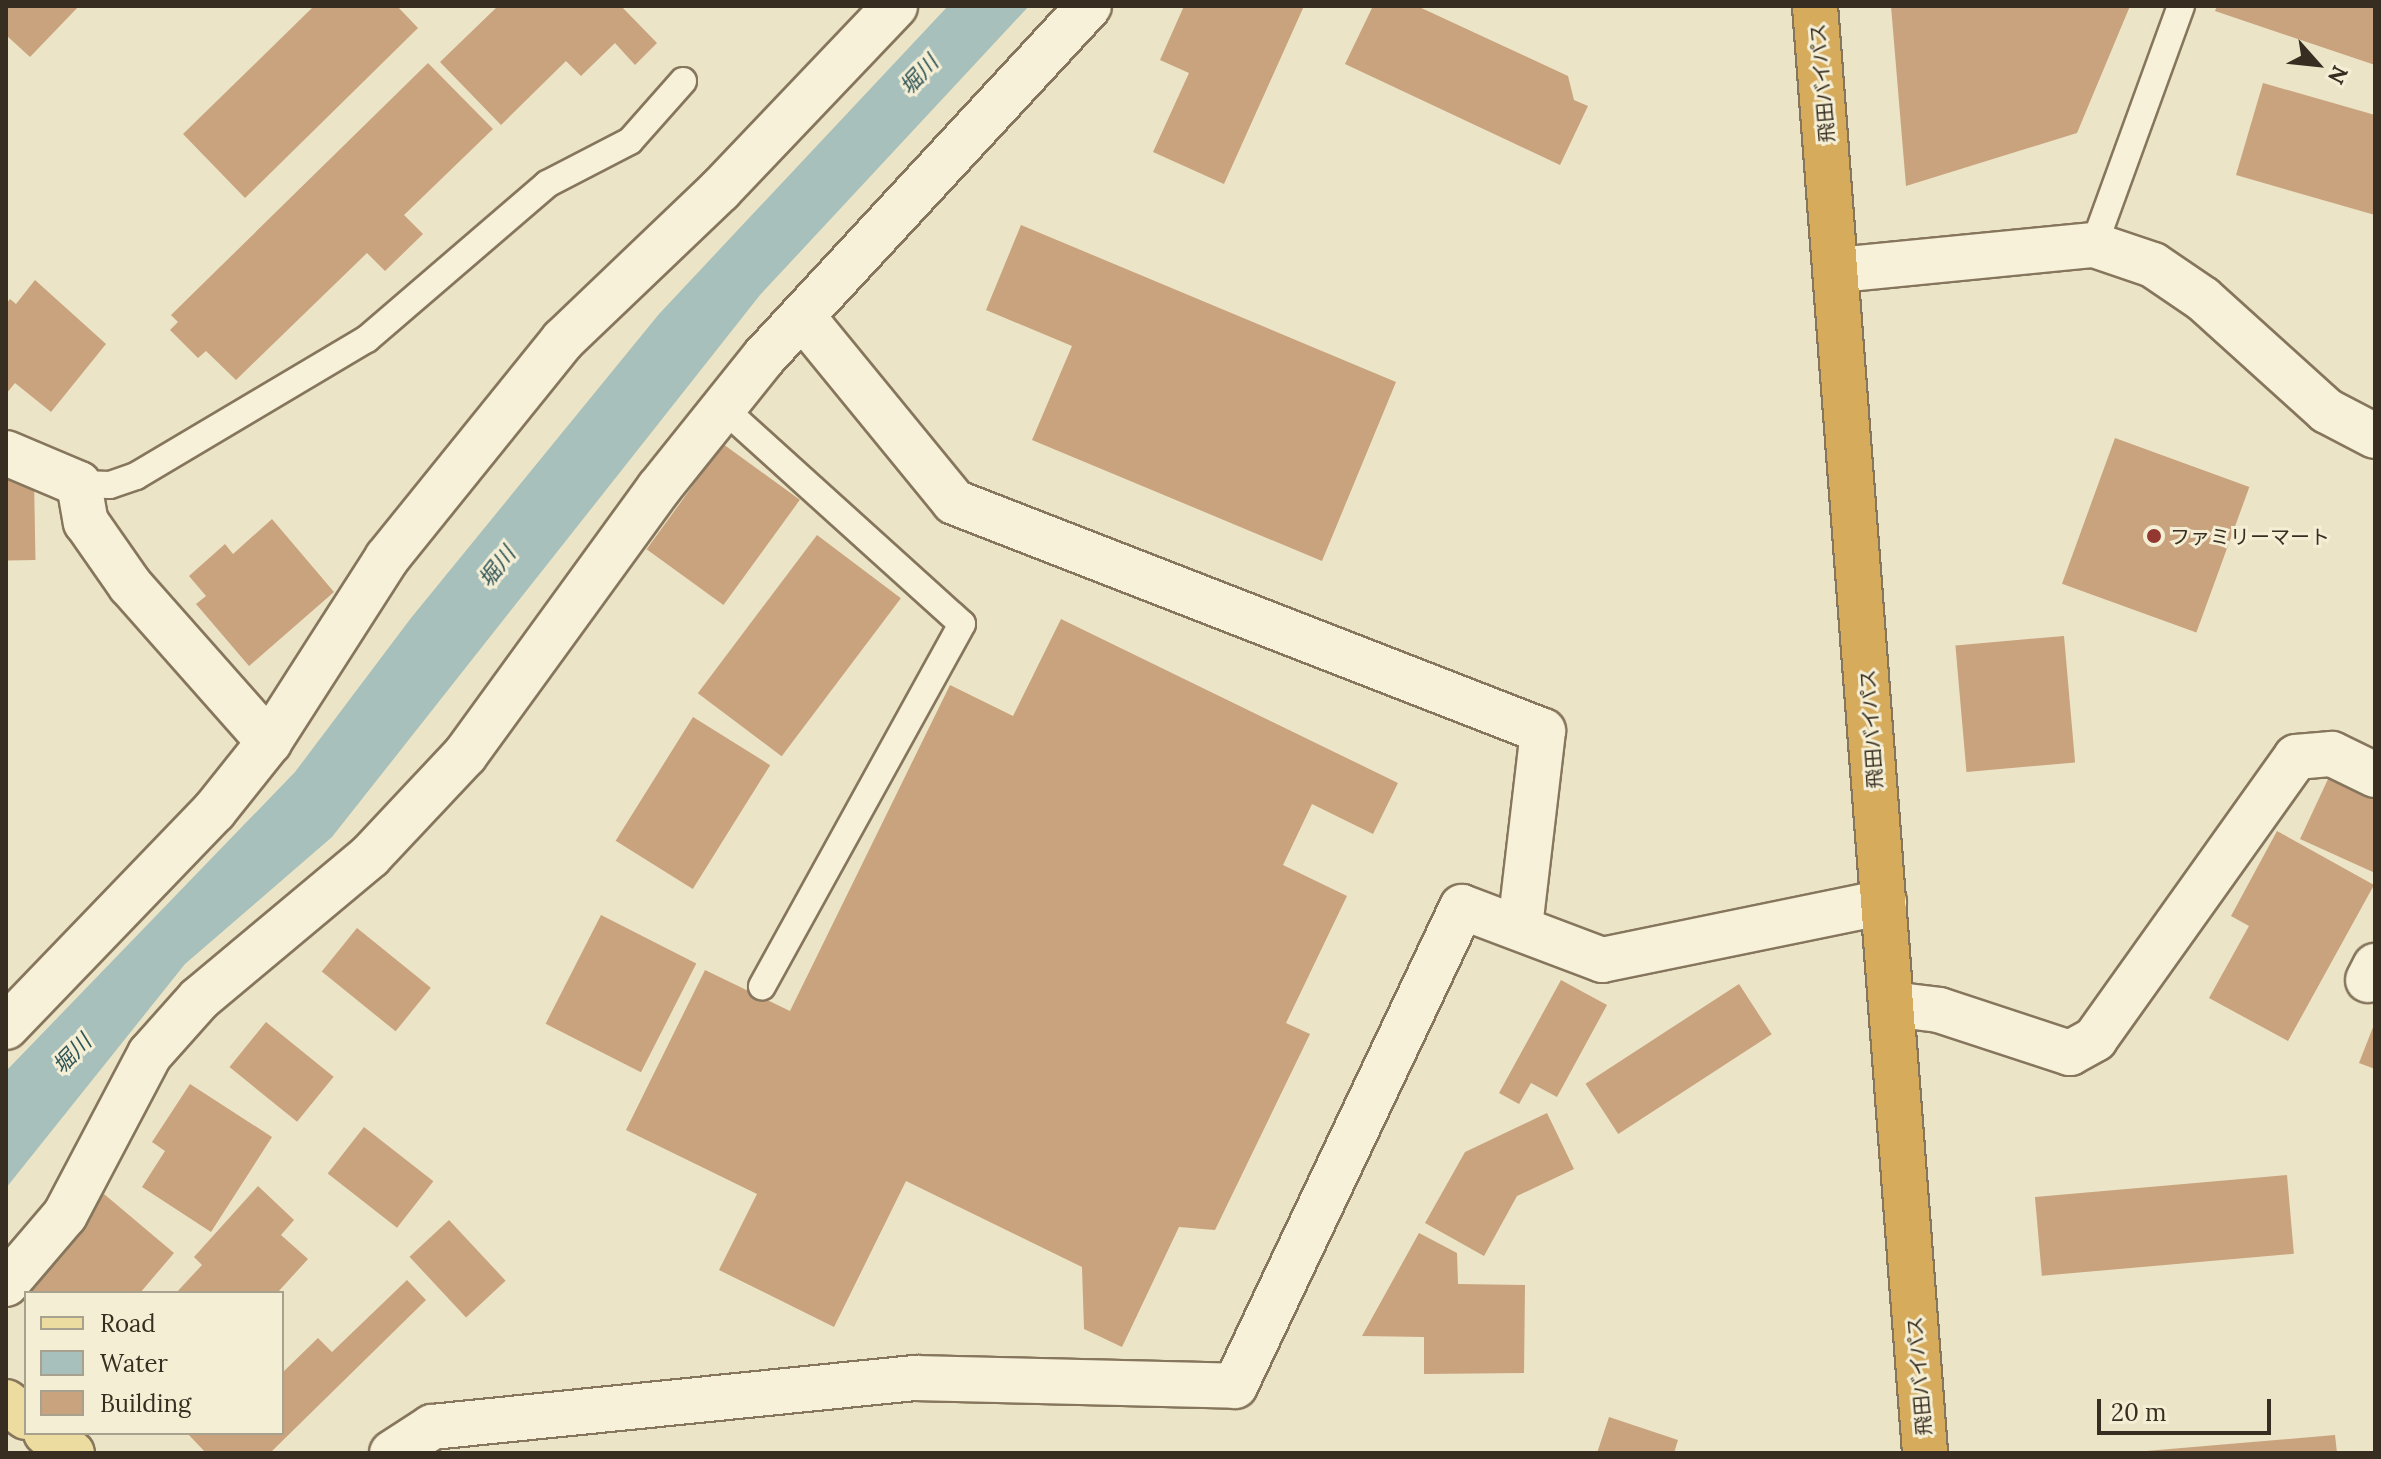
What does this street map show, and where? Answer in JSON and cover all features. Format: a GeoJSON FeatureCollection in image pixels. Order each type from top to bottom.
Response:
{"type":"FeatureCollection","features":[{"type":"Feature","properties":{"kind":"highway","name":"飛田バイパス"},"geometry":{"type":"LineString","coordinates":[[1815,6],[1838,270],[1925,1453]]}},
{"type":"Feature","properties":{"kind":"main road"},"geometry":{"type":"LineString","coordinates":[[6,1402],[24,1416]]}},
{"type":"Feature","properties":{"kind":"main road"},"geometry":{"type":"LineString","coordinates":[[49,1435],[72,1453]]}},
{"type":"Feature","properties":{"kind":"street"},"geometry":{"type":"LineString","coordinates":[[6,1027],[214,811],[269,742],[387,558],[563,340],[720,190],[895,6]]}},
{"type":"Feature","properties":{"kind":"street"},"geometry":{"type":"LineString","coordinates":[[6,1284],[65,1215],[150,1054],[199,999],[370,856],[465,755],[723,408],[802,316],[1089,6]]}},
{"type":"Feature","properties":{"kind":"street"},"geometry":{"type":"LineString","coordinates":[[1838,270],[2094,245],[2153,265],[2203,299],[2327,411],[2375,436]]}},
{"type":"Feature","properties":{"kind":"street"},"geometry":{"type":"LineString","coordinates":[[802,316],[954,502],[1543,731],[1520,928]]}},
{"type":"Feature","properties":{"kind":"street"},"geometry":{"type":"LineString","coordinates":[[6,453],[79,484],[86,522],[130,585],[269,742]]}},
{"type":"Feature","properties":{"kind":"street"},"geometry":{"type":"LineString","coordinates":[[1891,1004],[1939,1010],[2070,1053],[2095,1039],[2296,757],[2332,754],[2375,775]]}},
{"type":"Feature","properties":{"kind":"street"},"geometry":{"type":"LineString","coordinates":[[392,1453],[432,1427],[916,1378],[1235,1386],[1462,907],[1602,960],[1884,902]]}},
{"type":"Feature","properties":{"kind":"lane"},"geometry":{"type":"LineString","coordinates":[[2094,245],[2181,6]]}},
{"type":"Feature","properties":{"kind":"lane"},"geometry":{"type":"LineString","coordinates":[[79,484],[110,485],[136,476],[367,339],[547,184],[630,141],[683,81]]}},
{"type":"Feature","properties":{"kind":"lane"},"geometry":{"type":"LineString","coordinates":[[723,408],[962,624],[762,987]]}},
{"type":"Feature","properties":{"kind":"water","name":"堀川"},"geometry":{"type":"Polygon","coordinates":[[[948,6],[1029,6],[760,295],[332,837],[185,964],[6,1188],[7,1070],[295,772],[411,618],[659,314],[948,6]]]}},
{"type":"Feature","properties":{"kind":"building"},"geometry":{"type":"Polygon","coordinates":[[[6,6],[79,6],[30,57],[6,35],[6,6]]]}},
{"type":"Feature","properties":{"kind":"building"},"geometry":{"type":"Polygon","coordinates":[[[314,6],[397,6],[418,28],[245,198],[183,134],[314,6]]]}},
{"type":"Feature","properties":{"kind":"building"},"geometry":{"type":"Polygon","coordinates":[[[498,6],[621,6],[657,43],[635,65],[615,43],[581,76],[566,61],[501,125],[440,62],[498,6]]]}},
{"type":"Feature","properties":{"kind":"building"},"geometry":{"type":"Polygon","coordinates":[[[1184,6],[1304,6],[1224,184],[1153,152],[1189,73],[1160,60],[1184,6]]]}},
{"type":"Feature","properties":{"kind":"building"},"geometry":{"type":"Polygon","coordinates":[[[1373,6],[1417,6],[1568,76],[1574,100],[1588,106],[1560,165],[1345,64],[1373,6]]]}},
{"type":"Feature","properties":{"kind":"building"},"geometry":{"type":"Polygon","coordinates":[[[1891,6],[2130,6],[2077,133],[1906,186],[1891,6]]]}},
{"type":"Feature","properties":{"kind":"building"},"geometry":{"type":"Polygon","coordinates":[[[2217,6],[2375,6],[2375,65],[2215,11],[2217,6]]]}},
{"type":"Feature","properties":{"kind":"building"},"geometry":{"type":"Polygon","coordinates":[[[428,63],[493,129],[404,215],[423,234],[385,271],[367,253],[236,380],[206,351],[198,358],[170,330],[178,322],[171,315],[428,63]]]}},
{"type":"Feature","properties":{"kind":"building"},"geometry":{"type":"Polygon","coordinates":[[[2263,83],[2375,115],[2375,215],[2236,175],[2263,83]]]}},
{"type":"Feature","properties":{"kind":"building"},"geometry":{"type":"Polygon","coordinates":[[[1021,225],[1396,382],[1322,561],[1032,440],[1072,346],[986,310],[1021,225]]]}},
{"type":"Feature","properties":{"kind":"building"},"geometry":{"type":"Polygon","coordinates":[[[35,280],[106,344],[51,412],[15,383],[6,394],[6,304],[10,299],[16,304],[35,280]]]}},
{"type":"Feature","properties":{"kind":"building","name":"ファミリーマート"},"geometry":{"type":"Polygon","coordinates":[[[2115,438],[2249,487],[2196,633],[2062,584],[2115,438]]]}},
{"type":"Feature","properties":{"kind":"building"},"geometry":{"type":"Polygon","coordinates":[[[723,444],[800,500],[723,605],[647,549],[723,444]]]}},
{"type":"Feature","properties":{"kind":"building"},"geometry":{"type":"Polygon","coordinates":[[[6,477],[34,477],[35,560],[7,560],[6,477]]]}},
{"type":"Feature","properties":{"kind":"building"},"geometry":{"type":"Polygon","coordinates":[[[272,519],[334,592],[249,666],[196,604],[206,596],[189,576],[225,544],[233,554],[272,519]]]}},
{"type":"Feature","properties":{"kind":"building"},"geometry":{"type":"Polygon","coordinates":[[[817,535],[901,598],[782,756],[698,693],[817,535]]]}},
{"type":"Feature","properties":{"kind":"building"},"geometry":{"type":"Polygon","coordinates":[[[1061,619],[1398,783],[1373,834],[1312,804],[1283,865],[1347,896],[1286,1023],[1310,1034],[1215,1230],[1179,1227],[1122,1347],[1084,1329],[1082,1267],[906,1181],[834,1327],[719,1270],[757,1194],[626,1130],[705,970],[790,1011],[950,685],[1013,716],[1061,619]]]}},
{"type":"Feature","properties":{"kind":"building"},"geometry":{"type":"Polygon","coordinates":[[[2064,636],[2075,763],[1966,772],[1955,645],[2064,636]]]}},
{"type":"Feature","properties":{"kind":"building"},"geometry":{"type":"Polygon","coordinates":[[[693,717],[770,765],[693,889],[616,841],[693,717]]]}},
{"type":"Feature","properties":{"kind":"building"},"geometry":{"type":"Polygon","coordinates":[[[2329,777],[2375,799],[2375,873],[2300,839],[2329,777]]]}},
{"type":"Feature","properties":{"kind":"building"},"geometry":{"type":"Polygon","coordinates":[[[2277,831],[2374,885],[2288,1041],[2209,998],[2249,926],[2231,916],[2277,831]]]}},
{"type":"Feature","properties":{"kind":"building"},"geometry":{"type":"Polygon","coordinates":[[[601,915],[696,964],[641,1072],[546,1024],[601,915]]]}},
{"type":"Feature","properties":{"kind":"building"},"geometry":{"type":"Polygon","coordinates":[[[357,928],[431,988],[396,1031],[322,972],[357,928]]]}},
{"type":"Feature","properties":{"kind":"building"},"geometry":{"type":"Polygon","coordinates":[[[1561,980],[1607,1005],[1557,1097],[1531,1083],[1519,1104],[1499,1093],[1561,980]]]}},
{"type":"Feature","properties":{"kind":"building"},"geometry":{"type":"Polygon","coordinates":[[[1739,984],[1772,1034],[1618,1134],[1586,1084],[1739,984]]]}},
{"type":"Feature","properties":{"kind":"building"},"geometry":{"type":"Polygon","coordinates":[[[266,1022],[334,1077],[297,1122],[229,1067],[266,1022]]]}},
{"type":"Feature","properties":{"kind":"building"},"geometry":{"type":"Polygon","coordinates":[[[2375,1022],[2375,1069],[2359,1063],[2375,1022]]]}},
{"type":"Feature","properties":{"kind":"building"},"geometry":{"type":"Polygon","coordinates":[[[190,1084],[272,1137],[211,1232],[142,1187],[165,1151],[152,1142],[190,1084]]]}},
{"type":"Feature","properties":{"kind":"building"},"geometry":{"type":"Polygon","coordinates":[[[1547,1113],[1574,1169],[1517,1196],[1484,1256],[1425,1223],[1465,1152],[1547,1113]]]}},
{"type":"Feature","properties":{"kind":"building"},"geometry":{"type":"Polygon","coordinates":[[[364,1127],[433,1181],[397,1228],[328,1173],[364,1127]]]}},
{"type":"Feature","properties":{"kind":"building"},"geometry":{"type":"Polygon","coordinates":[[[2287,1175],[2294,1254],[2042,1276],[2035,1197],[2287,1175]]]}},
{"type":"Feature","properties":{"kind":"building"},"geometry":{"type":"Polygon","coordinates":[[[258,1186],[294,1220],[281,1235],[308,1259],[279,1291],[178,1291],[202,1265],[194,1257],[258,1186]]]}},
{"type":"Feature","properties":{"kind":"building"},"geometry":{"type":"Polygon","coordinates":[[[104,1194],[174,1253],[142,1291],[22,1291],[104,1194]]]}},
{"type":"Feature","properties":{"kind":"building"},"geometry":{"type":"Polygon","coordinates":[[[449,1220],[506,1281],[466,1318],[410,1257],[449,1220]]]}},
{"type":"Feature","properties":{"kind":"building"},"geometry":{"type":"Polygon","coordinates":[[[1419,1233],[1457,1253],[1458,1284],[1525,1285],[1524,1373],[1424,1374],[1424,1337],[1362,1336],[1419,1233]]]}},
{"type":"Feature","properties":{"kind":"building"},"geometry":{"type":"Polygon","coordinates":[[[407,1280],[426,1300],[270,1453],[206,1453],[189,1435],[284,1435],[284,1371],[318,1338],[332,1352],[407,1280]]]}},
{"type":"Feature","properties":{"kind":"building"},"geometry":{"type":"Polygon","coordinates":[[[1609,1417],[1678,1440],[1674,1453],[1597,1453],[1609,1417]]]}},
{"type":"Feature","properties":{"kind":"building"},"geometry":{"type":"Polygon","coordinates":[[[2335,1435],[2337,1453],[2146,1453],[2146,1451],[2335,1435]]]}},
{"type":"Feature","properties":{"kind":"place","name":"ファミリーマート"},"geometry":{"type":"Point","coordinates":[2154,536]}}]}
